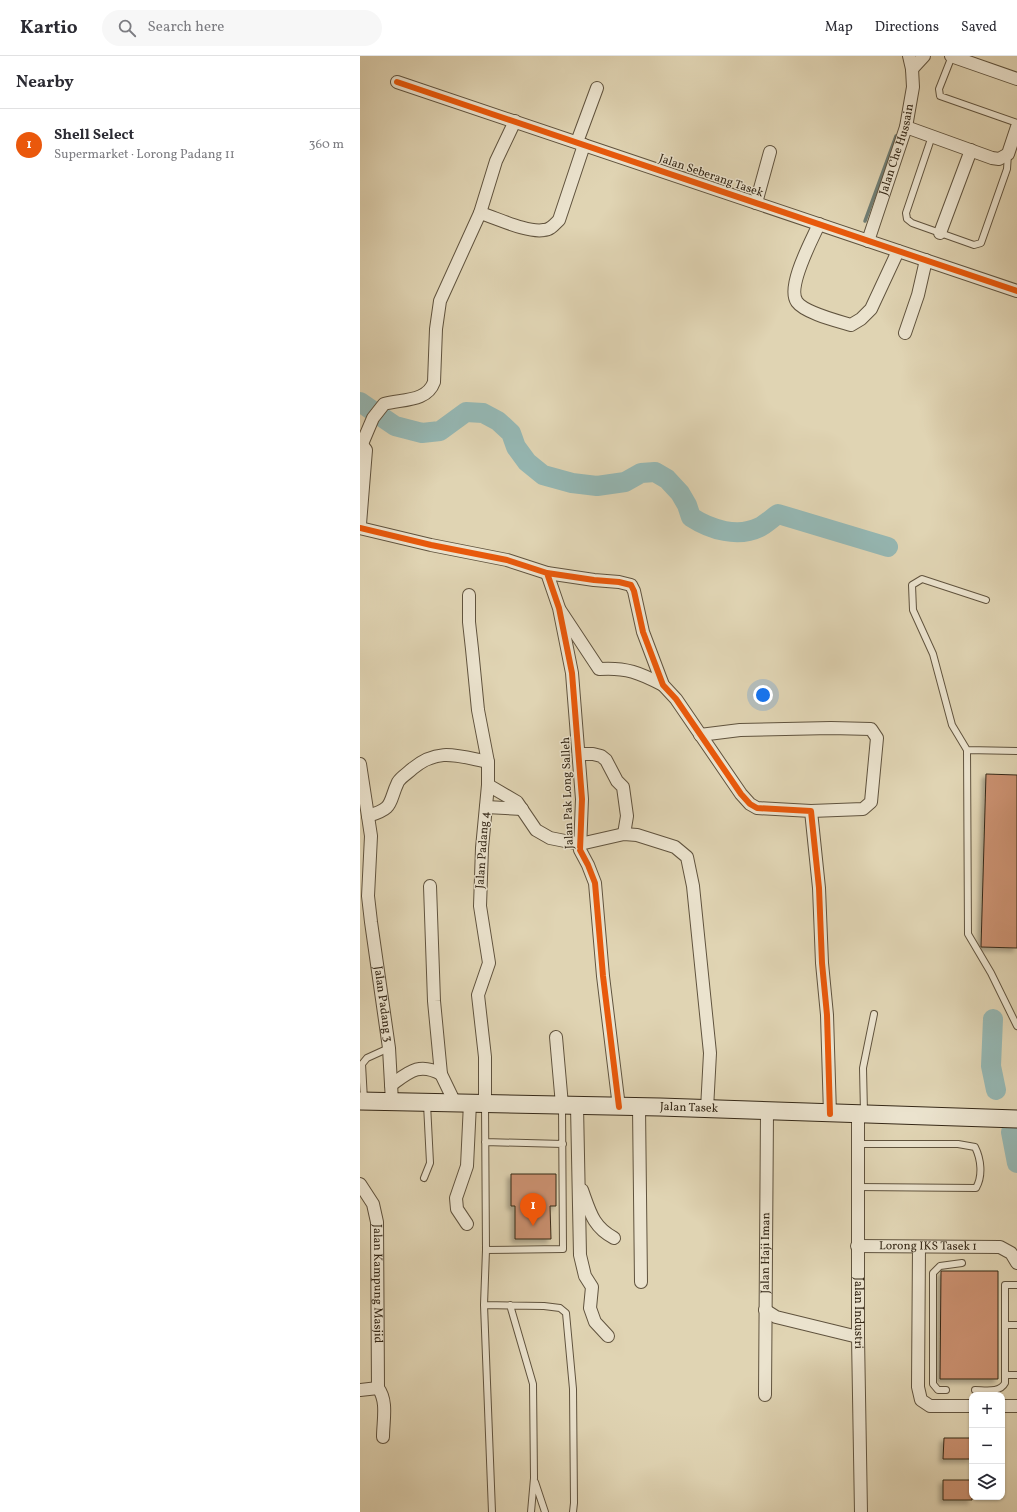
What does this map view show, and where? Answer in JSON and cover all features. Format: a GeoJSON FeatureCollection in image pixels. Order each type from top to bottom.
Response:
{"type":"FeatureCollection","features":[{"type":"Feature","properties":{"kind":"main road","name":"Jalan Tasek"},"geometry":{"type":"LineString","coordinates":[[362,1101],[392,1093],[427,1102],[619,1106],[1017,1119]]}},
{"type":"Feature","properties":{"kind":"street","name":"Jalan Che Hussain"},"geometry":{"type":"LineString","coordinates":[[868,241],[906,127],[913,87],[912,69],[909,56]]}},
{"type":"Feature","properties":{"kind":"street"},"geometry":{"type":"LineString","coordinates":[[912,69],[924,56]]}},
{"type":"Feature","properties":{"kind":"street"},"geometry":{"type":"LineString","coordinates":[[952,56],[1017,79]]}},
{"type":"Feature","properties":{"kind":"street","name":"Jalan Seberang Tasek"},"geometry":{"type":"LineString","coordinates":[[397,82],[1017,290]]}},
{"type":"Feature","properties":{"kind":"street"},"geometry":{"type":"LineString","coordinates":[[480,213],[523,227],[543,231],[551,228],[559,220],[597,88]]}},
{"type":"Feature","properties":{"kind":"street"},"geometry":{"type":"LineString","coordinates":[[360,524],[366,450],[361,443],[373,418],[384,404],[425,395],[431,390],[434,382],[440,301],[480,213],[496,162],[514,121]]}},
{"type":"Feature","properties":{"kind":"street"},"geometry":{"type":"LineString","coordinates":[[906,127],[999,159],[1008,154],[1017,127]]}},
{"type":"Feature","properties":{"kind":"street"},"geometry":{"type":"LineString","coordinates":[[940,233],[971,150]]}},
{"type":"Feature","properties":{"kind":"street"},"geometry":{"type":"LineString","coordinates":[[756,203],[770,152]]}},
{"type":"Feature","properties":{"kind":"street"},"geometry":{"type":"LineString","coordinates":[[819,224],[797,275],[794,296],[798,304],[822,317],[851,325],[861,319],[871,309],[898,251]]}},
{"type":"Feature","properties":{"kind":"street"},"geometry":{"type":"LineString","coordinates":[[905,333],[918,295],[926,260]]}},
{"type":"Feature","properties":{"kind":"street"},"geometry":{"type":"LineString","coordinates":[[360,528],[431,545],[507,560],[547,573],[619,582],[630,585],[634,591],[643,632],[663,686]]}},
{"type":"Feature","properties":{"kind":"street","name":"Jalan Pak Long Salleh"},"geometry":{"type":"LineString","coordinates":[[547,573],[559,608],[572,673],[582,799],[580,850],[595,883],[602,976],[619,1106]]}},
{"type":"Feature","properties":{"kind":"street","name":"Jalan Padang 4"},"geometry":{"type":"LineString","coordinates":[[467,1224],[457,1209],[456,1198],[467,1166],[470,1103],[484,1057],[478,996],[489,963],[480,906],[482,848],[488,785],[488,762],[478,710],[469,622],[469,595]]}},
{"type":"Feature","properties":{"kind":"street"},"geometry":{"type":"LineString","coordinates":[[559,608],[569,621],[599,669],[616,668],[638,672],[663,686],[676,699],[700,735],[750,804],[762,809],[811,811],[863,809],[871,802],[877,738],[871,729],[832,728],[740,730],[700,735]]}},
{"type":"Feature","properties":{"kind":"street"},"geometry":{"type":"LineString","coordinates":[[368,816],[380,813],[391,805],[399,780],[416,766],[433,756],[447,753],[488,762]]}},
{"type":"Feature","properties":{"kind":"street"},"geometry":{"type":"LineString","coordinates":[[579,754],[593,754],[601,756],[606,760],[617,781],[623,787],[627,816],[624,834]]}},
{"type":"Feature","properties":{"kind":"street","name":"Jalan Padang 3"},"geometry":{"type":"LineString","coordinates":[[360,764],[371,836],[364,896],[389,1048],[392,1093]]}},
{"type":"Feature","properties":{"kind":"street"},"geometry":{"type":"LineString","coordinates":[[488,785],[517,802],[536,830],[550,838],[580,844],[624,834],[637,835],[675,847],[687,856],[692,886],[710,1053],[707,1109]]}},
{"type":"Feature","properties":{"kind":"street"},"geometry":{"type":"LineString","coordinates":[[486,807],[522,810]]}},
{"type":"Feature","properties":{"kind":"street"},"geometry":{"type":"LineString","coordinates":[[811,811],[819,888],[822,963],[827,1015],[830,1114]]}},
{"type":"Feature","properties":{"kind":"street"},"geometry":{"type":"LineString","coordinates":[[430,886],[434,1000],[441,1074]]}},
{"type":"Feature","properties":{"kind":"street"},"geometry":{"type":"LineString","coordinates":[[556,1037],[570,1105],[579,1184],[580,1255],[585,1276],[592,1287],[590,1308],[595,1322],[608,1336]]}},
{"type":"Feature","properties":{"kind":"street"},"geometry":{"type":"LineString","coordinates":[[392,1093],[407,1073],[419,1068],[430,1068],[441,1074],[470,1103]]}},
{"type":"Feature","properties":{"kind":"street"},"geometry":{"type":"LineString","coordinates":[[639,1107],[641,1282]]}},
{"type":"Feature","properties":{"kind":"street","name":"Jalan Haji Iman"},"geometry":{"type":"LineString","coordinates":[[765,1395],[767,1112]]}},
{"type":"Feature","properties":{"kind":"street","name":"Jalan Industri"},"geometry":{"type":"LineString","coordinates":[[861,1115],[858,1144],[857,1246],[861,1512]]}},
{"type":"Feature","properties":{"kind":"street","name":"Jalan Kampung Masjid"},"geometry":{"type":"LineString","coordinates":[[360,1184],[373,1204],[377,1222],[378,1388],[384,1401],[383,1436]]}},
{"type":"Feature","properties":{"kind":"street"},"geometry":{"type":"LineString","coordinates":[[579,1184],[593,1218],[602,1232],[614,1238]]}},
{"type":"Feature","properties":{"kind":"street","name":"Lorong IKS Tasek 1"},"geometry":{"type":"LineString","coordinates":[[857,1246],[1000,1247],[1011,1253],[1017,1263]]}},
{"type":"Feature","properties":{"kind":"street"},"geometry":{"type":"LineString","coordinates":[[919,1247],[918,1387],[921,1400],[930,1406],[969,1406]]}},
{"type":"Feature","properties":{"kind":"street"},"geometry":{"type":"LineString","coordinates":[[765,1310],[776,1317],[858,1337]]}},
{"type":"Feature","properties":{"kind":"street"},"geometry":{"type":"LineString","coordinates":[[360,1390],[378,1388]]}},
{"type":"Feature","properties":{"kind":"street"},"geometry":{"type":"LineString","coordinates":[[1005,1406],[1017,1406]]}},
{"type":"Feature","properties":{"kind":"lane"},"geometry":{"type":"LineString","coordinates":[[952,56],[939,89],[940,96],[1017,123]]}},
{"type":"Feature","properties":{"kind":"lane"},"geometry":{"type":"LineString","coordinates":[[932,136],[906,213],[907,219],[912,223],[974,245],[981,243],[1007,169],[1008,154]]}},
{"type":"Feature","properties":{"kind":"lane"},"geometry":{"type":"LineString","coordinates":[[986,600],[922,579],[912,584],[914,610],[933,654],[952,725],[967,750],[968,934],[991,974],[1017,1026]]}},
{"type":"Feature","properties":{"kind":"lane"},"geometry":{"type":"LineString","coordinates":[[967,750],[1017,751]]}},
{"type":"Feature","properties":{"kind":"lane"},"geometry":{"type":"LineString","coordinates":[[861,1115],[863,1068],[874,1014]]}},
{"type":"Feature","properties":{"kind":"lane"},"geometry":{"type":"LineString","coordinates":[[362,1101],[362,1064],[367,1058],[389,1048]]}},
{"type":"Feature","properties":{"kind":"lane"},"geometry":{"type":"LineString","coordinates":[[424,1178],[430,1163],[427,1102]]}},
{"type":"Feature","properties":{"kind":"lane"},"geometry":{"type":"LineString","coordinates":[[470,1103],[485,1142],[486,1250],[484,1305],[492,1512]]}},
{"type":"Feature","properties":{"kind":"lane"},"geometry":{"type":"LineString","coordinates":[[486,1250],[563,1249],[563,1144],[570,1105]]}},
{"type":"Feature","properties":{"kind":"lane"},"geometry":{"type":"LineString","coordinates":[[485,1142],[563,1144]]}},
{"type":"Feature","properties":{"kind":"lane"},"geometry":{"type":"LineString","coordinates":[[858,1144],[958,1144],[975,1147],[981,1172],[979,1183],[976,1188],[858,1187]]}},
{"type":"Feature","properties":{"kind":"lane"},"geometry":{"type":"LineString","coordinates":[[946,1390],[938,1390],[933,1384],[933,1273],[940,1266],[962,1263]]}},
{"type":"Feature","properties":{"kind":"lane"},"geometry":{"type":"LineString","coordinates":[[975,1390],[998,1390],[1003,1388],[1005,1375],[1005,1285],[1017,1285]]}},
{"type":"Feature","properties":{"kind":"lane"},"geometry":{"type":"LineString","coordinates":[[484,1305],[560,1308],[566,1313],[573,1389],[573,1512]]}},
{"type":"Feature","properties":{"kind":"lane"},"geometry":{"type":"LineString","coordinates":[[510,1305],[533,1384],[534,1478],[530,1512]]}},
{"type":"Feature","properties":{"kind":"lane"},"geometry":{"type":"LineString","coordinates":[[1005,1325],[1017,1325]]}},
{"type":"Feature","properties":{"kind":"lane"},"geometry":{"type":"LineString","coordinates":[[918,1354],[933,1353]]}},
{"type":"Feature","properties":{"kind":"lane"},"geometry":{"type":"LineString","coordinates":[[1005,1375],[1017,1375]]}},
{"type":"Feature","properties":{"kind":"lane"},"geometry":{"type":"LineString","coordinates":[[534,1478],[545,1512]]}},
{"type":"Feature","properties":{"kind":"building"},"geometry":{"type":"Polygon","coordinates":[[[986,774],[1017,775],[1017,948],[981,947],[986,774]]]}},
{"type":"Feature","properties":{"kind":"building"},"geometry":{"type":"Polygon","coordinates":[[[511,1174],[556,1174],[556,1206],[550,1206],[551,1239],[515,1239],[515,1206],[511,1206],[511,1174]]]}},
{"type":"Feature","properties":{"kind":"building"},"geometry":{"type":"Polygon","coordinates":[[[941,1271],[998,1271],[998,1379],[940,1379],[941,1271]]]}},
{"type":"Feature","properties":{"kind":"building"},"geometry":{"type":"Polygon","coordinates":[[[944,1438],[969,1438],[969,1459],[943,1459],[944,1438]]]}},
{"type":"Feature","properties":{"kind":"building"},"geometry":{"type":"Polygon","coordinates":[[[943,1480],[969,1480],[969,1500],[943,1500],[943,1480]]]}},
{"type":"Feature","properties":{"kind":"waterway"},"geometry":{"type":"LineString","coordinates":[[865,221],[896,136]]}},
{"type":"Feature","properties":{"kind":"waterway"},"geometry":{"type":"LineString","coordinates":[[360,402],[395,426],[422,433],[440,431],[466,412],[483,413],[498,421],[511,433],[516,447],[527,462],[543,475],[572,483],[597,486],[625,482],[641,473],[655,472],[667,479],[680,493],[687,505],[691,517],[716,529],[734,532],[752,530],[762,526],[778,514],[888,547]]}},
{"type":"Feature","properties":{"kind":"waterway"},"geometry":{"type":"LineString","coordinates":[[993,1019],[991,1066],[996,1090]]}},
{"type":"Feature","properties":{"kind":"waterway"},"geometry":{"type":"LineString","coordinates":[[1011,1132],[1017,1163]]}},
{"type":"Feature","properties":{"kind":"cycle path"},"geometry":{"type":"LineString","coordinates":[[397,82],[1017,291]]}},
{"type":"Feature","properties":{"kind":"cycle path"},"geometry":{"type":"LineString","coordinates":[[360,528],[431,545],[507,560],[547,573],[619,582],[631,585],[634,591],[643,632],[663,685],[676,699],[741,794],[750,804],[757,808],[811,811],[819,888],[822,963],[827,1015],[830,1114]]}},
{"type":"Feature","properties":{"kind":"cycle path"},"geometry":{"type":"LineString","coordinates":[[547,573],[559,608],[572,673],[582,799],[580,850],[595,883],[603,976],[619,1107]]}},
{"type":"Feature","properties":{"kind":"place","name":"Shell Select"},"geometry":{"type":"Point","coordinates":[533,1226]}}]}
